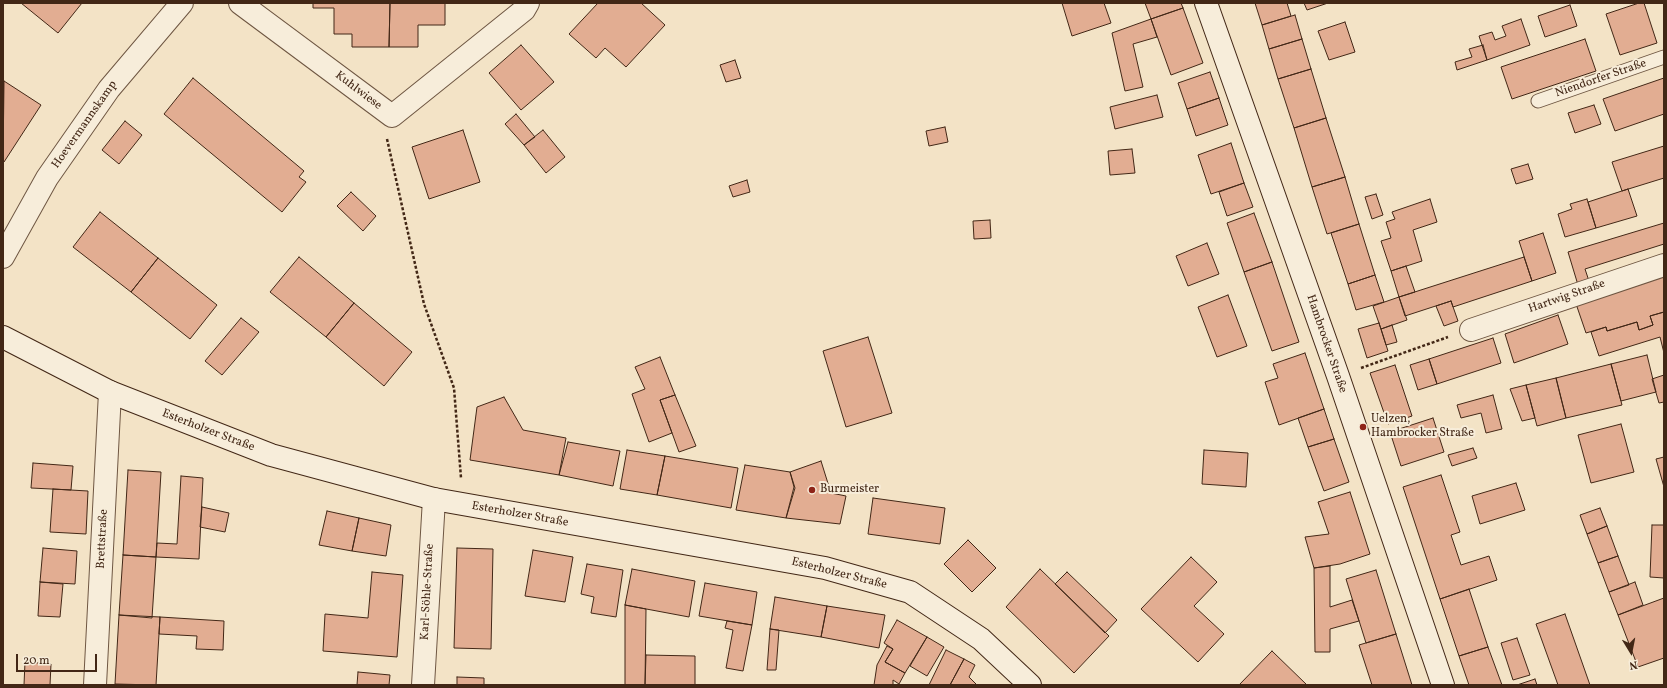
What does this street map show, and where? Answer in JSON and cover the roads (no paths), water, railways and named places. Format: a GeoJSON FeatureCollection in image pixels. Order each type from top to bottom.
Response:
{"type":"FeatureCollection","features":[{"type":"Feature","properties":{"kind":"street","name":"Hoevermannskamp"},"geometry":{"type":"LineString","coordinates":[[3,257],[47,178],[109,89],[182,3]]}},
{"type":"Feature","properties":{"kind":"street","name":"Kuhlwiese"},"geometry":{"type":"LineString","coordinates":[[240,3],[392,116],[524,10],[528,3]]}},
{"type":"Feature","properties":{"kind":"street","name":"Hambrocker Straße"},"geometry":{"type":"LineString","coordinates":[[1206,3],[1338,376],[1443,685]]}},
{"type":"Feature","properties":{"kind":"street","name":"Hartwig Straße"},"geometry":{"type":"LineString","coordinates":[[1470,330],[1664,264]]}},
{"type":"Feature","properties":{"kind":"street","name":"Esterholzer Straße"},"geometry":{"type":"LineString","coordinates":[[3,337],[110,392],[271,456],[434,499],[825,568],[910,592],[981,639],[1030,685]]}},
{"type":"Feature","properties":{"kind":"street","name":"Brettstraße"},"geometry":{"type":"LineString","coordinates":[[95,685],[110,392]]}},
{"type":"Feature","properties":{"kind":"street","name":"Karl-Söhle-Straße"},"geometry":{"type":"LineString","coordinates":[[423,685],[434,499]]}},
{"type":"Feature","properties":{"kind":"lane","name":"Niendorfer Straße"},"geometry":{"type":"LineString","coordinates":[[1538,101],[1664,58]]}},
{"type":"Feature","properties":{"kind":"place","name":"Uelzen, Hambrocker Straße"},"geometry":{"type":"Point","coordinates":[1363,427]}},
{"type":"Feature","properties":{"kind":"place","name":"Burmeister"},"geometry":{"type":"Point","coordinates":[812,490]}}]}
